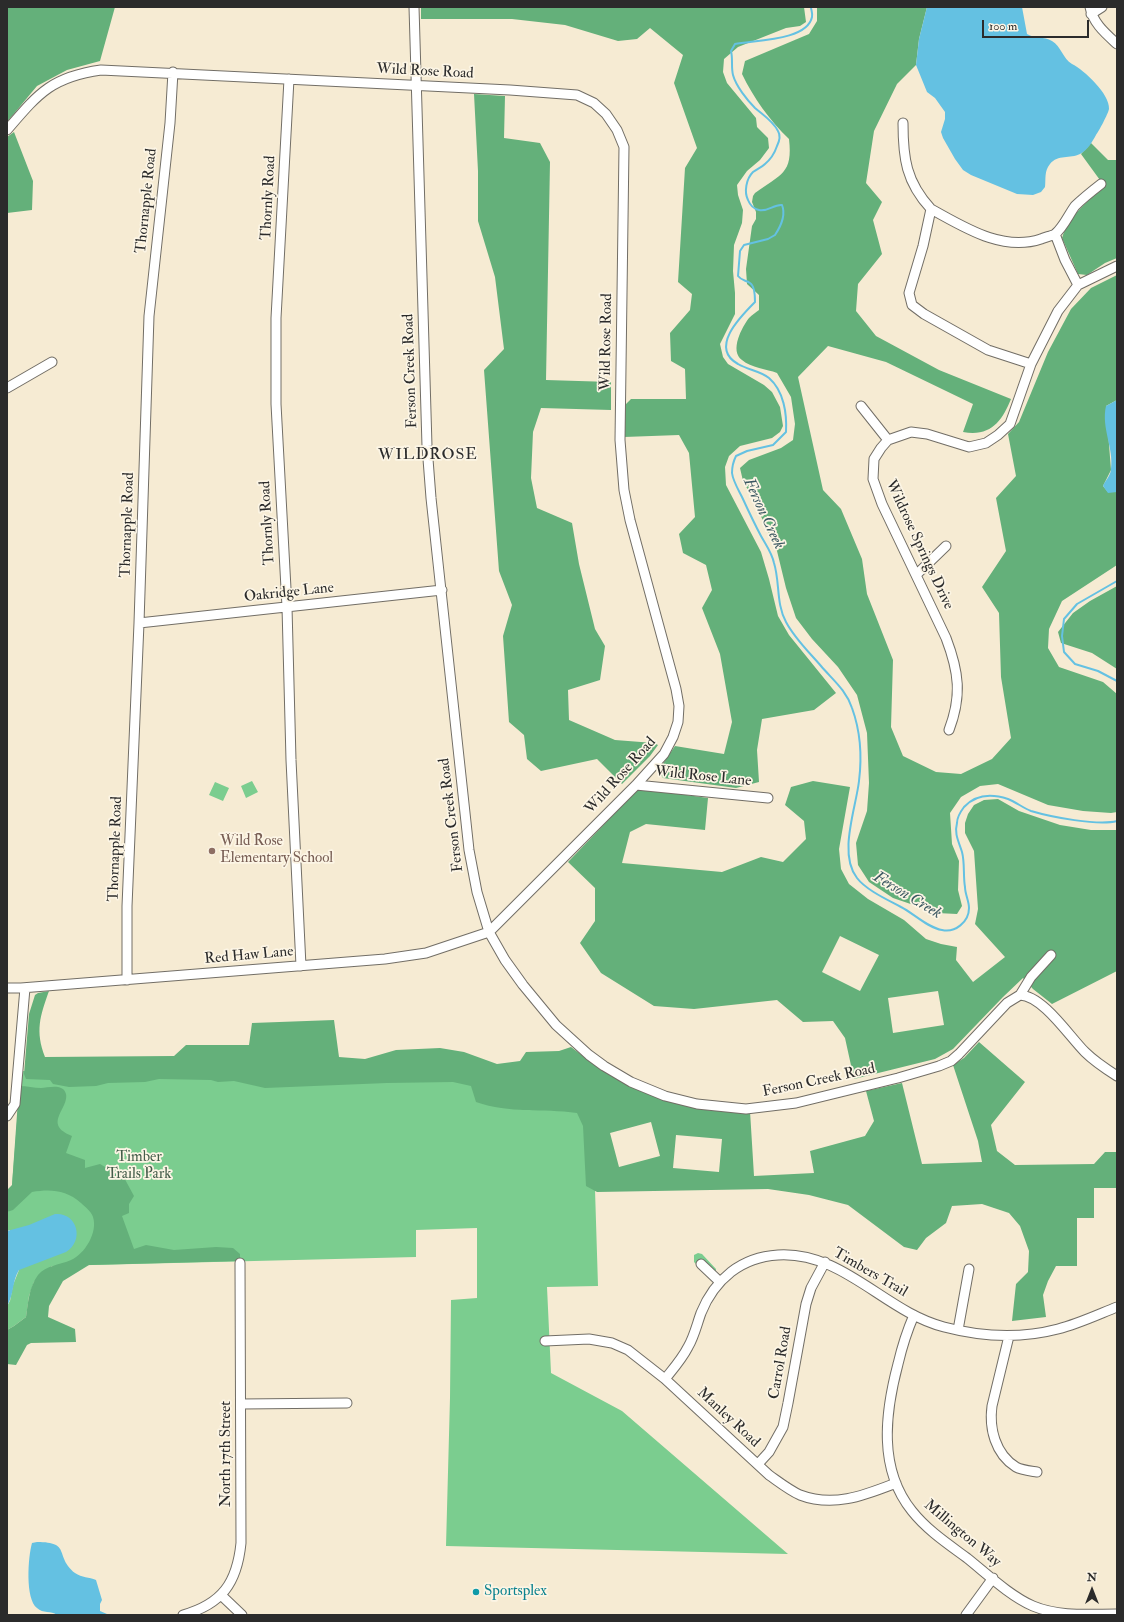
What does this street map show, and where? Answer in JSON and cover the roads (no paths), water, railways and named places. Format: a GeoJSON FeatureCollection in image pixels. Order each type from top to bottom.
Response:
{"type":"FeatureCollection","features":[{"type":"Feature","properties":{"kind":"street","name":"Ferson Creek Road"},"geometry":{"type":"LineString","coordinates":[[414,7],[427,446],[469,850],[477,892],[489,932],[505,960],[523,985],[556,1025],[589,1055],[615,1073],[647,1089],[683,1101],[746,1109],[796,1103],[898,1078],[951,1061],[1007,1003],[1020,995],[1031,977],[1051,955]]}},
{"type":"Feature","properties":{"kind":"street"},"geometry":{"type":"LineString","coordinates":[[1102,7],[1090,11],[1100,28],[1117,44]]}},
{"type":"Feature","properties":{"kind":"street","name":"Wild Rose Road"},"geometry":{"type":"LineString","coordinates":[[7,130],[39,94],[53,84],[87,72],[101,70],[173,72],[577,95],[594,103],[606,114],[617,130],[624,147],[620,440],[624,490],[630,520],[676,688],[679,706],[678,722],[673,737],[664,754],[636,785],[489,932]]}},
{"type":"Feature","properties":{"kind":"street","name":"Thornapple Road"},"geometry":{"type":"LineString","coordinates":[[127,980],[127,906],[139,623],[149,316],[170,123],[173,72]]}},
{"type":"Feature","properties":{"kind":"street","name":"Thornly Road"},"geometry":{"type":"LineString","coordinates":[[289,79],[276,318],[276,404],[287,607],[291,760],[301,966]]}},
{"type":"Feature","properties":{"kind":"street"},"geometry":{"type":"LineString","coordinates":[[903,123],[903,149],[906,168],[921,198],[931,209],[972,232],[988,238],[1017,242],[1035,241],[1055,234],[1075,206],[1087,194],[1101,184]]}},
{"type":"Feature","properties":{"kind":"street"},"geometry":{"type":"LineString","coordinates":[[931,209],[923,246],[909,292],[912,304],[924,314],[988,350],[1031,364]]}},
{"type":"Feature","properties":{"kind":"street"},"geometry":{"type":"LineString","coordinates":[[1055,234],[1065,260],[1078,285]]}},
{"type":"Feature","properties":{"kind":"street"},"geometry":{"type":"LineString","coordinates":[[862,406],[888,440],[911,432],[927,434],[969,447],[986,443],[998,436],[1010,424],[1031,364],[1058,311],[1078,285],[1117,266]]}},
{"type":"Feature","properties":{"kind":"street"},"geometry":{"type":"LineString","coordinates":[[7,388],[52,362]]}},
{"type":"Feature","properties":{"kind":"street","name":"Wildrose Springs Drive"},"geometry":{"type":"LineString","coordinates":[[888,440],[880,448],[874,459],[873,479],[882,504],[946,638],[954,659],[957,672],[958,697],[955,715],[949,730]]}},
{"type":"Feature","properties":{"kind":"street"},"geometry":{"type":"LineString","coordinates":[[916,575],[946,546]]}},
{"type":"Feature","properties":{"kind":"street","name":"Oakridge Lane"},"geometry":{"type":"LineString","coordinates":[[139,623],[442,590]]}},
{"type":"Feature","properties":{"kind":"street","name":"Wild Rose Lane"},"geometry":{"type":"LineString","coordinates":[[636,785],[768,798]]}},
{"type":"Feature","properties":{"kind":"street","name":"Red Haw Lane"},"geometry":{"type":"LineString","coordinates":[[7,988],[25,988],[384,959],[426,953],[489,932]]}},
{"type":"Feature","properties":{"kind":"street"},"geometry":{"type":"LineString","coordinates":[[7,1116],[15,1104],[25,988]]}},
{"type":"Feature","properties":{"kind":"street"},"geometry":{"type":"LineString","coordinates":[[1020,995],[1037,1002],[1048,1011],[1085,1052],[1117,1076]]}},
{"type":"Feature","properties":{"kind":"street","name":"Timbers Trail"},"geometry":{"type":"LineString","coordinates":[[665,1379],[689,1347],[706,1302],[720,1282],[731,1272],[745,1264],[770,1255],[791,1254],[806,1256],[825,1262],[914,1315],[944,1327],[980,1334],[1009,1336],[1040,1333],[1058,1329],[1117,1307]]}},
{"type":"Feature","properties":{"kind":"street","name":"Carrol Road"},"geometry":{"type":"LineString","coordinates":[[758,1464],[769,1452],[783,1427],[806,1304],[811,1288],[825,1262]]}},
{"type":"Feature","properties":{"kind":"street","name":"North 17th Street"},"geometry":{"type":"LineString","coordinates":[[182,1615],[206,1607],[221,1595],[236,1574],[240,1560],[242,1543],[240,1263]]}},
{"type":"Feature","properties":{"kind":"street"},"geometry":{"type":"LineString","coordinates":[[701,1264],[720,1282]]}},
{"type":"Feature","properties":{"kind":"street"},"geometry":{"type":"LineString","coordinates":[[958,1330],[969,1269]]}},
{"type":"Feature","properties":{"kind":"street","name":"Millington Way"},"geometry":{"type":"LineString","coordinates":[[914,1315],[906,1333],[892,1387],[887,1423],[887,1449],[896,1483],[911,1510],[920,1520],[1020,1599],[1034,1606],[1063,1613],[1117,1614]]}},
{"type":"Feature","properties":{"kind":"street"},"geometry":{"type":"LineString","coordinates":[[1009,1336],[990,1418],[993,1433],[997,1446],[1005,1458],[1017,1468],[1037,1472]]}},
{"type":"Feature","properties":{"kind":"street","name":"Manley Road"},"geometry":{"type":"LineString","coordinates":[[545,1341],[590,1339],[612,1343],[628,1350],[665,1379],[758,1464],[786,1487],[800,1495],[832,1501],[860,1497],[896,1483]]}},
{"type":"Feature","properties":{"kind":"street"},"geometry":{"type":"LineString","coordinates":[[241,1404],[347,1403]]}},
{"type":"Feature","properties":{"kind":"street"},"geometry":{"type":"LineString","coordinates":[[966,1615],[993,1578]]}},
{"type":"Feature","properties":{"kind":"street"},"geometry":{"type":"LineString","coordinates":[[221,1595],[242,1615]]}},
{"type":"Feature","properties":{"kind":"water"},"geometry":{"type":"Polygon","coordinates":[[[927,7],[1022,7],[1027,34],[1046,38],[1055,43],[1066,59],[1089,77],[1105,96],[1109,109],[1091,143],[1080,154],[1053,161],[1047,169],[1045,187],[1041,192],[1033,195],[1017,194],[971,175],[963,170],[955,159],[941,132],[945,119],[945,112],[935,98],[927,92],[916,65],[919,39],[927,7]]]}},
{"type":"Feature","properties":{"kind":"water"},"geometry":{"type":"Polygon","coordinates":[[[1117,400],[1117,492],[1108,493],[1103,486],[1111,469],[1111,453],[1106,430],[1105,414],[1106,406],[1117,400]]]}},
{"type":"Feature","properties":{"kind":"water"},"geometry":{"type":"Polygon","coordinates":[[[55,1214],[69,1217],[73,1222],[77,1234],[72,1247],[66,1252],[19,1270],[7,1306],[7,1231],[29,1225],[55,1214]]]}},
{"type":"Feature","properties":{"kind":"water"},"geometry":{"type":"Polygon","coordinates":[[[37,1542],[55,1544],[59,1547],[65,1561],[75,1573],[80,1576],[96,1580],[102,1600],[100,1604],[100,1611],[107,1614],[117,1615],[57,1615],[39,1610],[33,1603],[28,1577],[29,1558],[32,1543],[37,1542]]]}},
{"type":"Feature","properties":{"kind":"waterway","name":"Ferson Creek"},"geometry":{"type":"LineString","coordinates":[[811,7],[812,17],[808,25],[801,31],[779,38],[735,44],[731,51],[733,75],[739,88],[752,105],[768,118],[778,131],[779,135],[778,143],[771,158],[764,165],[753,172],[749,178],[746,186],[747,197],[751,205],[757,209],[765,210],[782,205],[783,217],[775,235],[768,239],[744,245],[740,251],[738,276],[752,284],[755,302],[735,324],[727,341],[726,350],[730,357],[738,364],[769,378],[778,389],[784,403],[786,432],[773,445],[747,451],[736,456],[732,473],[733,479],[772,556],[776,570],[779,600],[786,622],[798,640],[843,690],[855,716],[859,734],[860,763],[859,781],[848,844],[852,868],[857,878],[866,887],[931,926],[942,930],[952,930],[964,922],[967,918],[969,908],[965,890],[963,856],[956,831],[959,815],[964,807],[969,803],[979,797],[996,796],[1011,800],[1031,811],[1050,816],[1087,822],[1117,821]]}},
{"type":"Feature","properties":{"kind":"waterway","name":"Ferson Creek"},"geometry":{"type":"LineString","coordinates":[[1117,581],[1077,604],[1064,619],[1062,636],[1064,652],[1075,664],[1098,671],[1117,681]]}},
{"type":"Feature","properties":{"kind":"place","name":"Wild Rose Elementary School"},"geometry":{"type":"Point","coordinates":[212,851]}},
{"type":"Feature","properties":{"kind":"place","name":"Sportsplex"},"geometry":{"type":"Point","coordinates":[476,1592]}},
{"type":"Feature","properties":{"kind":"district","name":"WILDROSE"},"geometry":{"type":"Point","coordinates":[428,456]}},
{"type":"Feature","properties":{"kind":"park label","name":"Timber Trails Park"},"geometry":{"type":"Point","coordinates":[139,1166]}}]}
